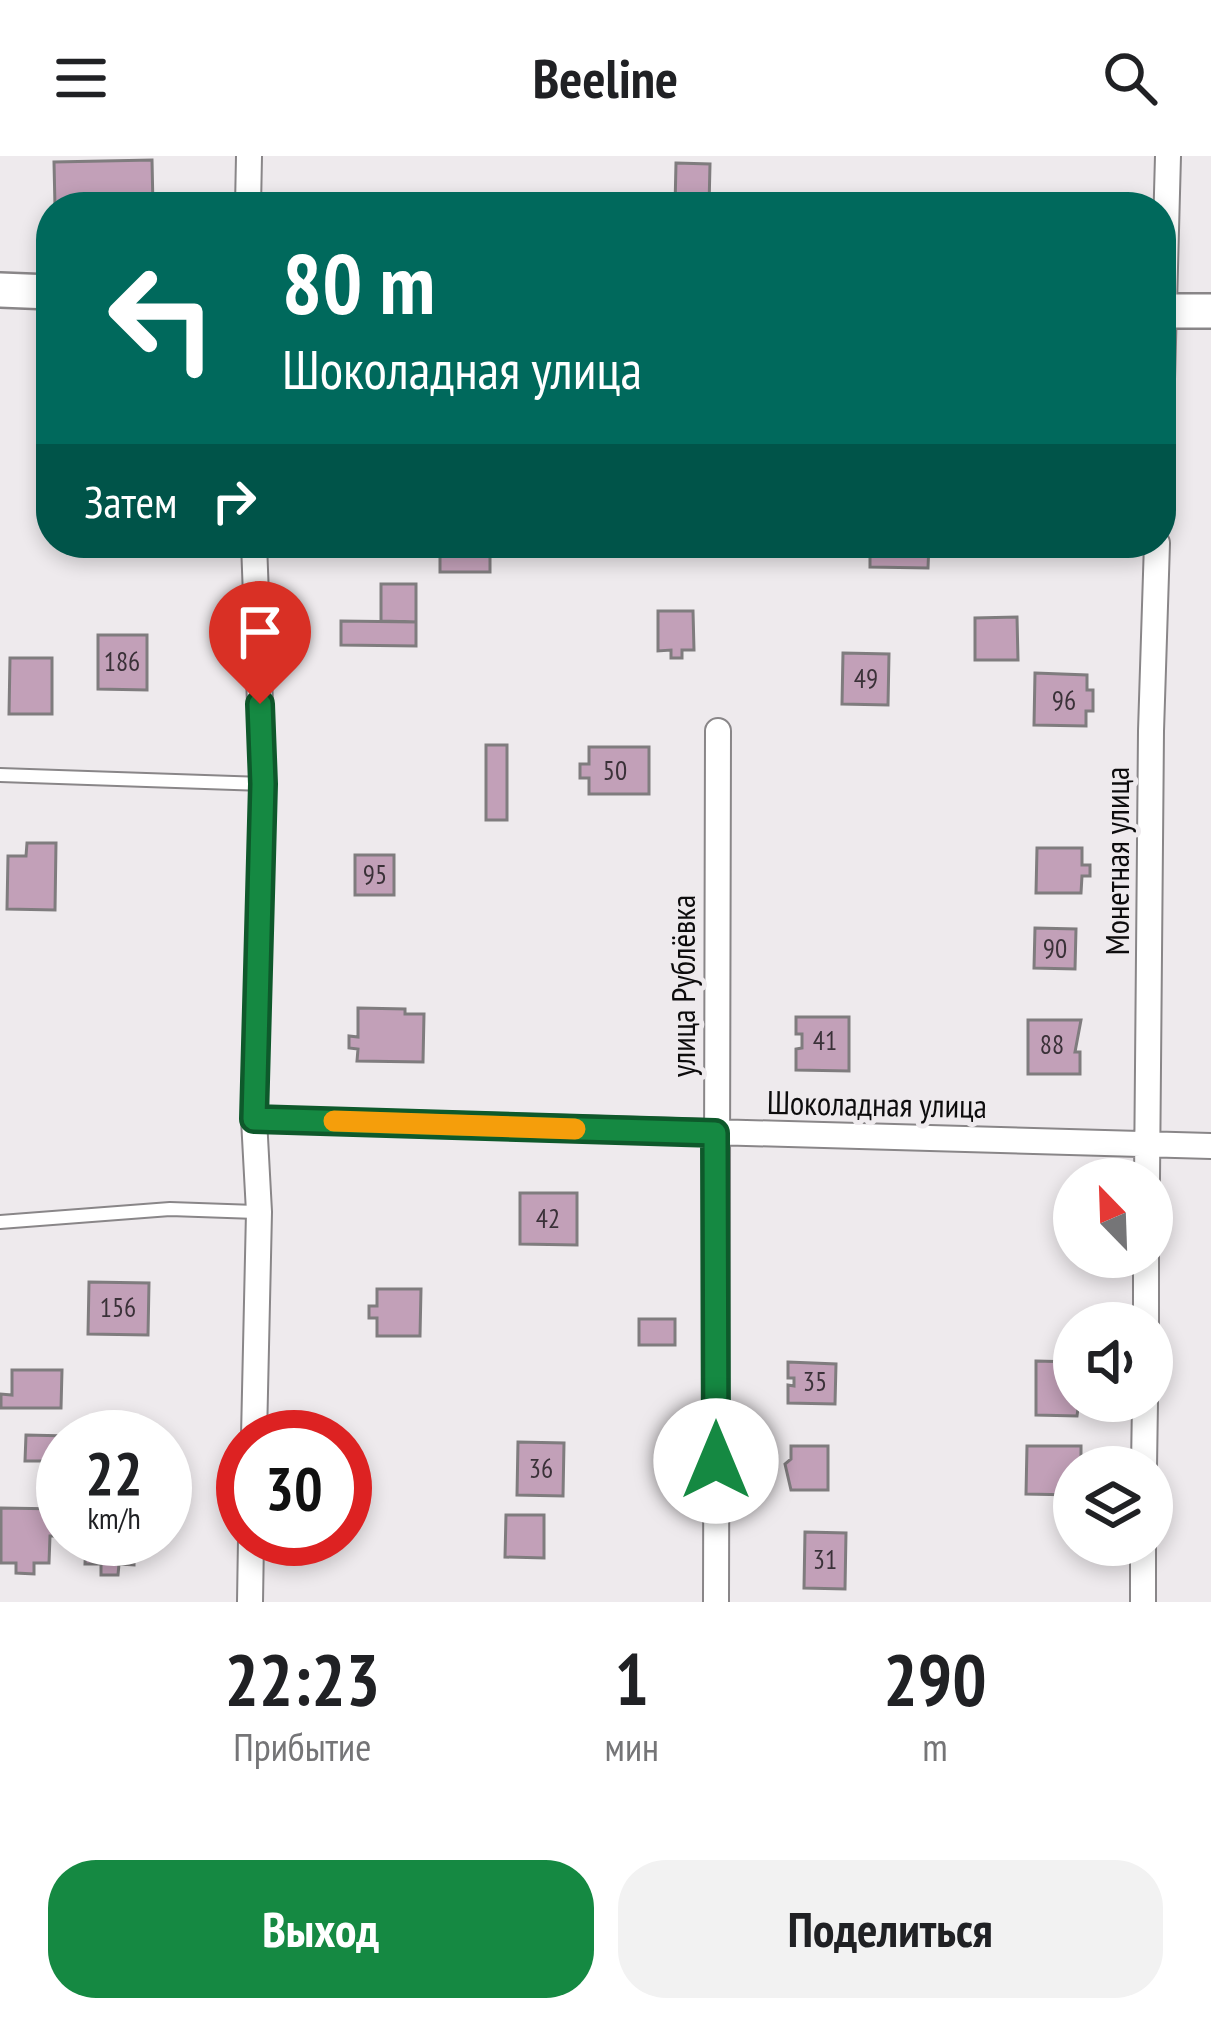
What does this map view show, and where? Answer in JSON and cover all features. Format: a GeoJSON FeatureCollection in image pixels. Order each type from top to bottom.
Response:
{"type":"FeatureCollection","features":[{"type":"Feature","properties":{"kind":"street"},"geometry":{"type":"LineString","coordinates":[[248,192],[249,156]]}},
{"type":"Feature","properties":{"kind":"street"},"geometry":{"type":"LineString","coordinates":[[1167,192],[1168,156]]}},
{"type":"Feature","properties":{"kind":"street"},"geometry":{"type":"LineString","coordinates":[[0,290],[36,291]]}},
{"type":"Feature","properties":{"kind":"street"},"geometry":{"type":"LineString","coordinates":[[1176,311],[1211,311]]}},
{"type":"Feature","properties":{"kind":"street"},"geometry":{"type":"LineString","coordinates":[[255,558],[263,784],[254,1119],[259,1212],[255,1410]]}},
{"type":"Feature","properties":{"kind":"street","name":"Монетная улица"},"geometry":{"type":"LineString","coordinates":[[1148,1158],[1150,731],[1156,558]]}},
{"type":"Feature","properties":{"kind":"street","name":"улица Рублёвка"},"geometry":{"type":"LineString","coordinates":[[716,1602],[718,730]]}},
{"type":"Feature","properties":{"kind":"street","name":"Шоколадная улица"},"geometry":{"type":"LineString","coordinates":[[254,1119],[1211,1146]]}},
{"type":"Feature","properties":{"kind":"street"},"geometry":{"type":"LineString","coordinates":[[250,1602],[251,1566]]}},
{"type":"Feature","properties":{"kind":"street"},"geometry":{"type":"LineString","coordinates":[[1143,1566],[1143,1602]]}},
{"type":"Feature","properties":{"kind":"lane"},"geometry":{"type":"LineString","coordinates":[[0,775],[263,784]]}},
{"type":"Feature","properties":{"kind":"lane"},"geometry":{"type":"LineString","coordinates":[[0,1222],[170,1209],[259,1212]]}},
{"type":"Feature","properties":{"kind":"building"},"geometry":{"type":"Polygon","coordinates":[[[152,160],[153,192],[55,192],[54,162],[152,160]]]}},
{"type":"Feature","properties":{"kind":"building"},"geometry":{"type":"Polygon","coordinates":[[[676,163],[710,164],[709,192],[675,192],[676,163]]]}},
{"type":"Feature","properties":{"kind":"building"},"geometry":{"type":"Polygon","coordinates":[[[440,558],[490,558],[490,572],[440,572],[440,558]]]}},
{"type":"Feature","properties":{"kind":"building"},"geometry":{"type":"Polygon","coordinates":[[[870,558],[928,558],[928,568],[870,567],[870,558]]]}},
{"type":"Feature","properties":{"kind":"building"},"geometry":{"type":"Polygon","coordinates":[[[381,584],[416,584],[416,622],[381,621],[381,584]]]}},
{"type":"Feature","properties":{"kind":"building"},"geometry":{"type":"Polygon","coordinates":[[[658,611],[693,611],[694,650],[682,650],[682,658],[671,658],[671,650],[658,651],[658,611]]]}},
{"type":"Feature","properties":{"kind":"building"},"geometry":{"type":"Polygon","coordinates":[[[1017,617],[1018,660],[975,660],[975,618],[1017,617]]]}},
{"type":"Feature","properties":{"kind":"building"},"geometry":{"type":"Polygon","coordinates":[[[341,621],[416,622],[416,646],[341,645],[341,621]]]}},
{"type":"Feature","properties":{"kind":"building"},"geometry":{"type":"Polygon","coordinates":[[[98,635],[147,635],[147,690],[98,689],[98,635]]]}},
{"type":"Feature","properties":{"kind":"building"},"geometry":{"type":"Polygon","coordinates":[[[843,653],[889,654],[888,705],[842,704],[843,653]]]}},
{"type":"Feature","properties":{"kind":"building"},"geometry":{"type":"Polygon","coordinates":[[[10,658],[52,658],[52,714],[9,714],[10,658]]]}},
{"type":"Feature","properties":{"kind":"building"},"geometry":{"type":"Polygon","coordinates":[[[1035,673],[1087,675],[1093,711],[1086,711],[1086,726],[1034,725],[1035,673]]]}},
{"type":"Feature","properties":{"kind":"building"},"geometry":{"type":"Polygon","coordinates":[[[486,745],[507,745],[507,820],[486,820],[486,745]]]}},
{"type":"Feature","properties":{"kind":"building"},"geometry":{"type":"Polygon","coordinates":[[[589,747],[649,747],[649,794],[589,794],[589,778],[580,778],[580,764],[589,764],[589,747]]]}},
{"type":"Feature","properties":{"kind":"building"},"geometry":{"type":"Polygon","coordinates":[[[27,843],[56,843],[55,910],[7,909],[8,856],[26,856],[27,843]]]}},
{"type":"Feature","properties":{"kind":"building"},"geometry":{"type":"Polygon","coordinates":[[[1037,848],[1082,848],[1082,865],[1090,865],[1090,876],[1082,876],[1081,893],[1036,893],[1037,848]]]}},
{"type":"Feature","properties":{"kind":"building"},"geometry":{"type":"Polygon","coordinates":[[[355,855],[394,855],[394,895],[355,895],[355,855]]]}},
{"type":"Feature","properties":{"kind":"building"},"geometry":{"type":"Polygon","coordinates":[[[1035,928],[1076,929],[1075,969],[1034,968],[1035,928]]]}},
{"type":"Feature","properties":{"kind":"building"},"geometry":{"type":"Polygon","coordinates":[[[358,1008],[424,1014],[423,1062],[357,1061],[358,1049],[349,1048],[349,1036],[358,1037],[358,1008]]]}},
{"type":"Feature","properties":{"kind":"building"},"geometry":{"type":"Polygon","coordinates":[[[796,1017],[849,1017],[849,1071],[796,1070],[802,1034],[796,1034],[796,1017]]]}},
{"type":"Feature","properties":{"kind":"building"},"geometry":{"type":"Polygon","coordinates":[[[1028,1020],[1081,1020],[1075,1052],[1080,1052],[1080,1074],[1028,1074],[1028,1020]]]}},
{"type":"Feature","properties":{"kind":"building"},"geometry":{"type":"Polygon","coordinates":[[[520,1193],[577,1193],[577,1245],[520,1244],[520,1193]]]}},
{"type":"Feature","properties":{"kind":"building"},"geometry":{"type":"Polygon","coordinates":[[[89,1282],[149,1283],[148,1335],[88,1334],[89,1282]]]}},
{"type":"Feature","properties":{"kind":"building"},"geometry":{"type":"Polygon","coordinates":[[[377,1289],[421,1289],[420,1336],[377,1336],[377,1318],[369,1318],[369,1306],[377,1306],[377,1289]]]}},
{"type":"Feature","properties":{"kind":"building"},"geometry":{"type":"Polygon","coordinates":[[[639,1319],[675,1319],[675,1345],[639,1345],[639,1319]]]}},
{"type":"Feature","properties":{"kind":"building"},"geometry":{"type":"Polygon","coordinates":[[[1036,1361],[1053,1361],[1053,1415],[1036,1415],[1036,1361]]]}},
{"type":"Feature","properties":{"kind":"building"},"geometry":{"type":"Polygon","coordinates":[[[788,1362],[836,1364],[835,1404],[788,1403],[788,1385],[794,1386],[794,1378],[788,1378],[788,1362]]]}},
{"type":"Feature","properties":{"kind":"building"},"geometry":{"type":"Polygon","coordinates":[[[12,1370],[62,1370],[61,1408],[1,1408],[1,1394],[12,1395],[12,1370]]]}},
{"type":"Feature","properties":{"kind":"building"},"geometry":{"type":"Polygon","coordinates":[[[26,1435],[36,1435],[36,1461],[25,1461],[26,1435]]]}},
{"type":"Feature","properties":{"kind":"building"},"geometry":{"type":"Polygon","coordinates":[[[518,1442],[564,1443],[563,1496],[517,1495],[518,1442]]]}},
{"type":"Feature","properties":{"kind":"building"},"geometry":{"type":"Polygon","coordinates":[[[791,1446],[828,1446],[828,1490],[791,1490],[785,1464],[791,1459],[791,1446]]]}},
{"type":"Feature","properties":{"kind":"building"},"geometry":{"type":"Polygon","coordinates":[[[1027,1446],[1053,1446],[1053,1495],[1026,1494],[1027,1446]]]}},
{"type":"Feature","properties":{"kind":"building"},"geometry":{"type":"Polygon","coordinates":[[[1,1508],[36,1509],[34,1574],[16,1573],[16,1563],[1,1563],[1,1508]]]}},
{"type":"Feature","properties":{"kind":"building"},"geometry":{"type":"Polygon","coordinates":[[[506,1515],[544,1515],[544,1558],[505,1557],[506,1515]]]}},
{"type":"Feature","properties":{"kind":"building"},"geometry":{"type":"Polygon","coordinates":[[[805,1532],[846,1533],[845,1589],[804,1588],[805,1532]]]}},
{"type":"Feature","properties":{"kind":"building"},"geometry":{"type":"Polygon","coordinates":[[[101,1566],[119,1566],[118,1575],[101,1575],[101,1566]]]}},
{"type":"Feature","properties":{"kind":"slow traffic"},"geometry":{"type":"LineString","coordinates":[[334,1121],[575,1129]]}},
{"type":"Feature","properties":{"kind":"route"},"geometry":{"type":"LineString","coordinates":[[260,704],[263,784],[254,1119],[715,1133],[716,1461]]}}]}
